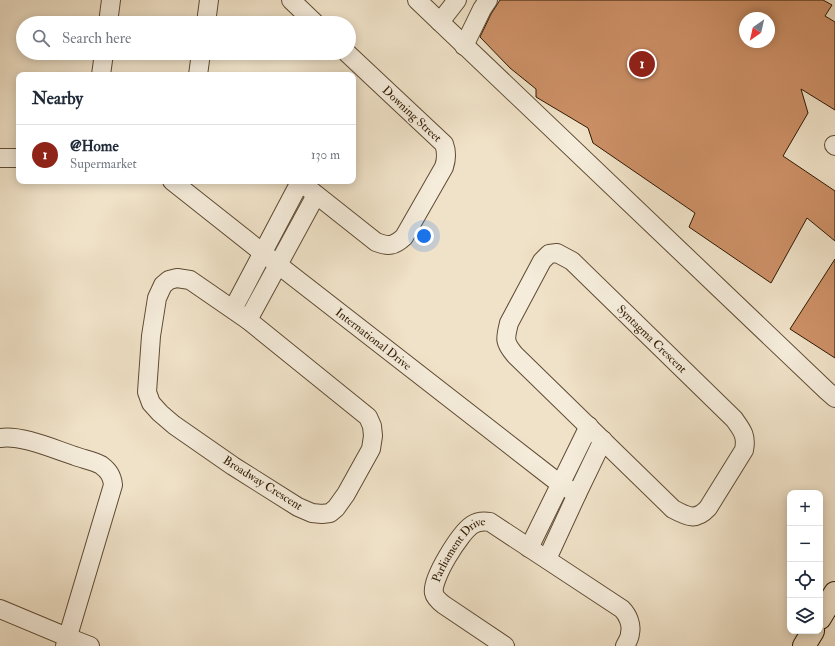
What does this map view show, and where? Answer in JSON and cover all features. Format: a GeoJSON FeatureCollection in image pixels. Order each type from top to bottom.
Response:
{"type":"FeatureCollection","features":[{"type":"Feature","properties":{"kind":"main road"},"geometry":{"type":"LineString","coordinates":[[823,613],[835,593]]}},
{"type":"Feature","properties":{"kind":"main road"},"geometry":{"type":"LineString","coordinates":[[804,646],[810,634]]}},
{"type":"Feature","properties":{"kind":"street"},"geometry":{"type":"LineString","coordinates":[[109,16],[111,0]]}},
{"type":"Feature","properties":{"kind":"street"},"geometry":{"type":"LineString","coordinates":[[207,16],[209,0]]}},
{"type":"Feature","properties":{"kind":"street"},"geometry":{"type":"LineString","coordinates":[[291,0],[308,16]]}},
{"type":"Feature","properties":{"kind":"street"},"geometry":{"type":"LineString","coordinates":[[417,0],[835,398]]}},
{"type":"Feature","properties":{"kind":"street"},"geometry":{"type":"LineString","coordinates":[[440,22],[457,0]]}},
{"type":"Feature","properties":{"kind":"street"},"geometry":{"type":"LineString","coordinates":[[464,46],[488,0]]}},
{"type":"Feature","properties":{"kind":"street"},"geometry":{"type":"LineString","coordinates":[[101,72],[103,60]]}},
{"type":"Feature","properties":{"kind":"street"},"geometry":{"type":"LineString","coordinates":[[198,72],[200,60]]}},
{"type":"Feature","properties":{"kind":"street","name":"Downing Street"},"geometry":{"type":"LineString","coordinates":[[303,184],[376,242],[391,246],[398,243],[404,237],[444,167],[447,155],[444,144],[354,60]]}},
{"type":"Feature","properties":{"kind":"street"},"geometry":{"type":"LineString","coordinates":[[0,158],[16,158]]}},
{"type":"Feature","properties":{"kind":"street","name":"International Drive"},"geometry":{"type":"LineString","coordinates":[[176,184],[560,484],[576,494]]}},
{"type":"Feature","properties":{"kind":"street","name":"Downing Street"},"geometry":{"type":"LineString","coordinates":[[263,253],[298,184]]}},
{"type":"Feature","properties":{"kind":"street"},"geometry":{"type":"LineString","coordinates":[[248,320],[316,195]]}},
{"type":"Feature","properties":{"kind":"street"},"geometry":{"type":"LineString","coordinates":[[233,309],[263,253]]}},
{"type":"Feature","properties":{"kind":"street","name":"Syntagma Crescent"},"geometry":{"type":"LineString","coordinates":[[557,253],[572,261],[734,419],[743,431],[745,442],[744,450],[708,508],[704,513],[692,517],[686,516],[674,509],[589,426],[515,355],[508,347],[506,340],[506,333],[509,323],[542,261],[549,254],[557,253]]}},
{"type":"Feature","properties":{"kind":"street","name":"Broadway Crescent"},"geometry":{"type":"LineString","coordinates":[[177,278],[190,280],[233,309],[368,417],[372,426],[373,436],[371,449],[346,494],[336,508],[330,513],[312,514],[298,507],[233,466],[174,425],[151,403],[147,392],[151,336],[157,298],[163,285],[169,280],[177,278]]}},
{"type":"Feature","properties":{"kind":"street"},"geometry":{"type":"LineString","coordinates":[[529,548],[589,426]]}},
{"type":"Feature","properties":{"kind":"street"},"geometry":{"type":"LineString","coordinates":[[0,438],[14,438],[29,441],[100,464],[109,472],[112,478],[113,485],[66,642]]}},
{"type":"Feature","properties":{"kind":"street"},"geometry":{"type":"LineString","coordinates":[[547,559],[576,494],[603,440]]}},
{"type":"Feature","properties":{"kind":"street","name":"Parliament Drive"},"geometry":{"type":"LineString","coordinates":[[505,646],[444,605],[437,599],[434,593],[434,584],[450,551],[466,530],[474,524],[483,521],[490,522],[622,609],[626,613],[630,624],[631,633],[625,646]]}},
{"type":"Feature","properties":{"kind":"street"},"geometry":{"type":"LineString","coordinates":[[0,609],[66,642],[90,646]]}},
{"type":"Feature","properties":{"kind":"building"},"geometry":{"type":"Polygon","coordinates":[[[500,0],[823,0],[832,5],[825,16],[835,22],[835,110],[801,89],[808,113],[783,156],[835,191],[835,241],[807,218],[771,283],[689,227],[695,213],[593,143],[588,128],[536,97],[536,89],[510,68],[480,37],[491,14],[500,0]]]}},
{"type":"Feature","properties":{"kind":"building"},"geometry":{"type":"Polygon","coordinates":[[[835,259],[835,358],[790,329],[835,259]]]}},
{"type":"Feature","properties":{"kind":"place","name":"@Home"},"geometry":{"type":"Point","coordinates":[642,64]}}]}
